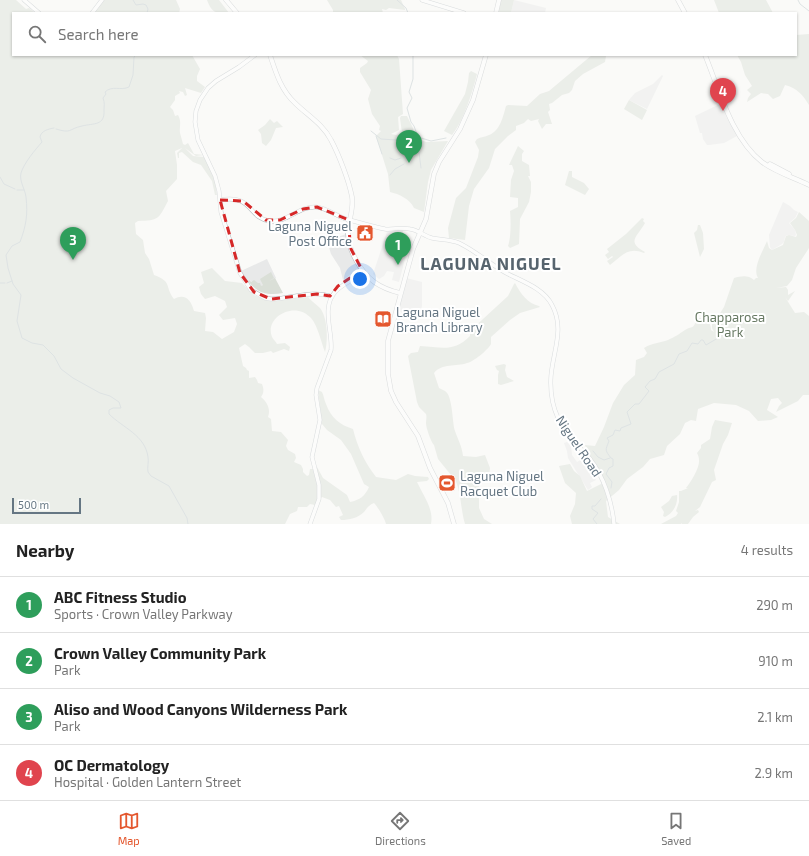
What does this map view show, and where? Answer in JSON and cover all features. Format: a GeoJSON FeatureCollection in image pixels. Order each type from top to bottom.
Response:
{"type":"FeatureCollection","features":[{"type":"Feature","properties":{"kind":"main road"},"geometry":{"type":"LineString","coordinates":[[24,0],[39,12]]}},
{"type":"Feature","properties":{"kind":"main road"},"geometry":{"type":"LineString","coordinates":[[93,12],[102,0]]}},
{"type":"Feature","properties":{"kind":"main road"},"geometry":{"type":"LineString","coordinates":[[225,0],[233,12]]}},
{"type":"Feature","properties":{"kind":"main road"},"geometry":{"type":"LineString","coordinates":[[225,0],[236,12]]}},
{"type":"Feature","properties":{"kind":"main road"},"geometry":{"type":"LineString","coordinates":[[419,0],[453,12]]}},
{"type":"Feature","properties":{"kind":"main road"},"geometry":{"type":"LineString","coordinates":[[422,0],[461,12]]}},
{"type":"Feature","properties":{"kind":"main road"},"geometry":{"type":"LineString","coordinates":[[495,12],[498,0]]}},
{"type":"Feature","properties":{"kind":"main road"},"geometry":{"type":"LineString","coordinates":[[680,0],[686,12]]}},
{"type":"Feature","properties":{"kind":"main road"},"geometry":{"type":"LineString","coordinates":[[254,56],[212,84],[201,97],[194,122],[196,134],[215,176],[223,219],[240,273],[251,290],[265,298],[271,299],[316,294],[331,296]]}},
{"type":"Feature","properties":{"kind":"main road"},"geometry":{"type":"LineString","coordinates":[[271,56],[280,84],[295,103],[327,129],[337,148],[354,193],[354,211],[350,220]]}},
{"type":"Feature","properties":{"kind":"main road"},"geometry":{"type":"LineString","coordinates":[[387,356],[385,348],[413,243],[428,214],[434,174],[441,159],[459,132],[471,105],[477,89],[484,56]]}},
{"type":"Feature","properties":{"kind":"main road"},"geometry":{"type":"LineString","coordinates":[[706,56],[735,123],[749,146],[766,161],[809,184]]}},
{"type":"Feature","properties":{"kind":"main road"},"geometry":{"type":"LineString","coordinates":[[307,112],[326,131],[338,156],[351,194],[352,208],[348,235],[352,250],[362,270],[371,280],[379,285],[400,292]]}},
{"type":"Feature","properties":{"kind":"main road"},"geometry":{"type":"LineString","coordinates":[[337,148],[338,156],[343,164]]}},
{"type":"Feature","properties":{"kind":"main road","name":"Niguel Road"},"geometry":{"type":"LineString","coordinates":[[220,200],[240,200],[260,217],[270,221],[280,220],[303,209],[312,207],[326,209],[336,215],[383,230],[406,228],[431,238],[452,242],[464,247],[498,271],[540,293],[548,301],[556,317],[557,332],[549,375],[549,392],[556,418],[595,468],[605,489],[613,524]]}},
{"type":"Feature","properties":{"kind":"main road","name":"Niguel Road"},"geometry":{"type":"LineString","coordinates":[[441,240],[460,243],[506,273],[538,289],[553,306],[558,317],[559,332],[551,375],[552,396],[558,418],[572,440]]}},
{"type":"Feature","properties":{"kind":"main road"},"geometry":{"type":"LineString","coordinates":[[352,250],[365,270],[379,285]]}},
{"type":"Feature","properties":{"kind":"main road"},"geometry":{"type":"LineString","coordinates":[[326,362],[330,348],[327,305],[331,296],[362,270]]}},
{"type":"Feature","properties":{"kind":"main road"},"geometry":{"type":"LineString","coordinates":[[506,273],[510,277],[517,279]]}},
{"type":"Feature","properties":{"kind":"main road"},"geometry":{"type":"LineString","coordinates":[[400,292],[387,332],[385,348],[386,377],[390,395],[396,407],[416,435],[427,466],[446,504],[453,524]]}},
{"type":"Feature","properties":{"kind":"main road"},"geometry":{"type":"LineString","coordinates":[[310,524],[319,501],[318,487],[312,457],[319,427],[316,389],[332,344],[328,307],[331,296]]}},
{"type":"Feature","properties":{"kind":"main road"},"geometry":{"type":"LineString","coordinates":[[327,318],[330,327],[329,334]]}},
{"type":"Feature","properties":{"kind":"main road"},"geometry":{"type":"LineString","coordinates":[[388,341],[387,356],[389,383],[392,395],[417,434],[431,470],[448,503],[453,524]]}},
{"type":"Feature","properties":{"kind":"highlighted area"},"geometry":{"type":"Polygon","coordinates":[[[220,200],[243,201],[266,220],[280,220],[303,209],[317,207],[349,220],[350,247],[362,270],[338,286],[330,296],[317,294],[271,299],[254,292],[240,273],[220,200]]]}},
{"type":"Feature","properties":{"kind":"shaded area"},"geometry":{"type":"Polygon","coordinates":[[[514,0],[546,8],[545,12],[511,12],[514,0]]]}},
{"type":"Feature","properties":{"kind":"shaded area"},"geometry":{"type":"Polygon","coordinates":[[[662,75],[663,76],[647,109],[629,100],[635,93],[653,84],[662,75]]]}},
{"type":"Feature","properties":{"kind":"shaded area"},"geometry":{"type":"Polygon","coordinates":[[[722,103],[737,136],[724,143],[707,145],[703,139],[702,133],[700,133],[695,116],[722,103]]]}},
{"type":"Feature","properties":{"kind":"shaded area"},"geometry":{"type":"Polygon","coordinates":[[[783,202],[798,212],[795,218],[789,223],[795,230],[796,235],[787,235],[782,244],[772,250],[770,247],[769,235],[783,202]]]}},
{"type":"Feature","properties":{"kind":"shaded area"},"geometry":{"type":"Polygon","coordinates":[[[403,231],[403,240],[409,244],[399,282],[392,280],[394,272],[387,271],[384,276],[379,279],[373,274],[387,232],[403,231]]]}},
{"type":"Feature","properties":{"kind":"shaded area"},"geometry":{"type":"Polygon","coordinates":[[[346,234],[350,252],[359,269],[343,280],[340,268],[331,254],[327,241],[346,234]]]}},
{"type":"Feature","properties":{"kind":"shaded area"},"geometry":{"type":"Polygon","coordinates":[[[267,259],[276,278],[258,288],[250,280],[248,281],[241,271],[267,259]]]}},
{"type":"Feature","properties":{"kind":"shaded area"},"geometry":{"type":"Polygon","coordinates":[[[406,278],[422,282],[422,306],[419,317],[397,311],[406,278]]]}},
{"type":"Feature","properties":{"kind":"shaded area"},"geometry":{"type":"Polygon","coordinates":[[[567,442],[571,446],[572,455],[577,462],[584,458],[596,480],[590,483],[592,487],[588,490],[568,458],[564,443],[567,442]]]}},
{"type":"Feature","properties":{"kind":"green space"},"geometry":{"type":"Polygon","coordinates":[[[0,0],[16,0],[26,9],[29,8],[34,12],[12,12],[12,56],[193,56],[200,69],[197,76],[197,81],[205,87],[201,93],[185,88],[187,95],[185,96],[183,92],[179,91],[180,93],[175,96],[175,100],[170,107],[175,116],[178,115],[183,144],[185,145],[188,143],[194,154],[204,155],[196,156],[185,148],[193,156],[204,157],[215,180],[217,195],[215,195],[212,181],[201,165],[193,162],[182,152],[179,153],[178,158],[177,153],[182,148],[175,151],[177,179],[166,191],[168,201],[165,207],[157,218],[138,221],[135,223],[136,234],[143,240],[145,253],[149,259],[154,275],[166,282],[174,299],[184,297],[189,301],[194,311],[205,313],[205,331],[213,332],[222,339],[234,332],[237,324],[235,318],[223,320],[219,315],[227,307],[225,301],[215,296],[205,299],[201,294],[199,287],[204,283],[201,272],[212,268],[225,281],[242,283],[254,295],[263,299],[274,301],[308,297],[320,308],[325,318],[327,342],[325,352],[311,318],[304,313],[297,311],[282,313],[272,323],[272,337],[277,344],[285,343],[290,347],[289,351],[284,349],[273,353],[271,351],[255,353],[245,344],[239,348],[243,366],[249,371],[249,378],[255,377],[258,383],[262,384],[263,394],[261,397],[268,406],[268,417],[271,419],[272,431],[281,432],[288,440],[286,446],[288,450],[295,454],[296,458],[294,462],[301,465],[303,472],[307,476],[309,475],[310,469],[315,469],[317,467],[323,478],[347,495],[350,502],[362,497],[369,487],[364,484],[351,454],[341,440],[327,430],[322,424],[318,390],[322,392],[328,409],[333,417],[340,423],[353,429],[362,454],[376,477],[396,480],[408,474],[428,477],[429,479],[427,481],[417,482],[425,497],[432,518],[431,524],[386,524],[374,503],[359,516],[341,520],[339,517],[343,515],[339,506],[336,507],[330,500],[322,497],[315,505],[310,504],[307,507],[298,507],[297,511],[290,514],[285,524],[0,524],[0,0]]]}},
{"type":"Feature","properties":{"kind":"green space"},"geometry":{"type":"Polygon","coordinates":[[[103,0],[176,0],[180,9],[179,12],[95,12],[103,0]]]}},
{"type":"Feature","properties":{"kind":"green space"},"geometry":{"type":"Polygon","coordinates":[[[207,0],[219,0],[228,12],[218,12],[211,8],[207,0]]]}},
{"type":"Feature","properties":{"kind":"green space"},"geometry":{"type":"Polygon","coordinates":[[[327,0],[401,0],[405,9],[389,8],[386,10],[382,9],[383,12],[333,12],[327,0]]]}},
{"type":"Feature","properties":{"kind":"green space"},"geometry":{"type":"Polygon","coordinates":[[[500,0],[514,0],[511,12],[497,12],[500,0]]]}},
{"type":"Feature","properties":{"kind":"green space"},"geometry":{"type":"Polygon","coordinates":[[[714,0],[766,0],[772,12],[719,12],[714,0]]]}},
{"type":"Feature","properties":{"kind":"green space"},"geometry":{"type":"Polygon","coordinates":[[[809,34],[809,105],[799,92],[785,85],[780,96],[773,99],[768,94],[761,93],[747,102],[751,94],[747,90],[752,86],[745,75],[738,56],[797,56],[797,35],[809,34]]]}},
{"type":"Feature","properties":{"kind":"green space"},"geometry":{"type":"Polygon","coordinates":[[[361,56],[398,56],[399,59],[403,114],[398,117],[399,130],[391,134],[396,135],[402,133],[400,118],[401,116],[407,116],[413,128],[415,138],[426,142],[448,141],[431,170],[424,212],[414,208],[404,197],[390,192],[388,174],[376,136],[381,131],[379,130],[380,126],[372,114],[368,99],[371,90],[360,72],[360,68],[368,61],[361,56]]]}},
{"type":"Feature","properties":{"kind":"green space"},"geometry":{"type":"Polygon","coordinates":[[[591,56],[606,56],[605,62],[583,74],[575,81],[572,90],[569,93],[562,95],[549,104],[550,110],[548,112],[552,124],[546,124],[542,129],[538,121],[539,119],[531,121],[528,119],[524,123],[516,126],[516,130],[495,149],[489,168],[474,189],[469,206],[465,240],[449,238],[448,228],[456,198],[466,188],[478,157],[479,150],[475,142],[477,139],[489,135],[496,130],[504,115],[506,106],[527,106],[540,94],[549,91],[591,56]]]}},
{"type":"Feature","properties":{"kind":"green space"},"geometry":{"type":"Polygon","coordinates":[[[471,71],[477,74],[473,89],[464,114],[452,135],[444,131],[465,94],[469,73],[471,71]]]}},
{"type":"Feature","properties":{"kind":"green space"},"geometry":{"type":"Polygon","coordinates":[[[629,100],[647,110],[642,120],[624,109],[629,100]]]}},
{"type":"Feature","properties":{"kind":"green space"},"geometry":{"type":"Polygon","coordinates":[[[270,119],[274,123],[277,121],[283,127],[276,128],[271,140],[266,146],[262,143],[261,134],[258,130],[270,119]]]}},
{"type":"Feature","properties":{"kind":"green space"},"geometry":{"type":"Polygon","coordinates":[[[518,146],[524,151],[522,154],[522,161],[529,165],[530,176],[528,176],[531,182],[531,192],[529,202],[520,219],[519,244],[510,248],[508,246],[510,239],[510,211],[518,207],[518,198],[510,197],[511,180],[514,171],[512,165],[509,165],[518,146]]]}},
{"type":"Feature","properties":{"kind":"green space"},"geometry":{"type":"Polygon","coordinates":[[[569,171],[572,171],[572,177],[584,183],[589,189],[585,195],[565,185],[569,171]]]}},
{"type":"Feature","properties":{"kind":"green space","name":"Chapparosa Park"},"geometry":{"type":"Polygon","coordinates":[[[799,212],[809,221],[809,248],[796,268],[792,280],[787,286],[776,288],[786,287],[788,290],[788,295],[795,291],[788,301],[785,297],[795,313],[804,312],[809,316],[809,395],[803,395],[798,401],[776,412],[782,403],[778,398],[771,399],[767,410],[778,417],[771,420],[758,421],[749,411],[736,405],[714,403],[698,409],[696,421],[691,420],[685,423],[680,434],[667,446],[664,455],[650,459],[643,467],[627,479],[619,490],[606,501],[608,517],[620,524],[572,524],[570,516],[575,504],[576,493],[565,483],[559,466],[570,464],[574,471],[580,476],[587,491],[603,483],[585,445],[595,446],[613,403],[624,385],[635,375],[636,360],[644,357],[647,353],[644,348],[675,337],[685,330],[693,327],[697,318],[704,318],[710,324],[711,330],[714,332],[712,328],[712,321],[717,318],[724,307],[734,278],[745,276],[754,280],[758,278],[756,269],[767,241],[769,248],[772,250],[783,245],[786,236],[789,235],[796,237],[797,235],[795,230],[790,223],[796,218],[799,212]]]}},
{"type":"Feature","properties":{"kind":"green space"},"geometry":{"type":"Polygon","coordinates":[[[642,218],[644,219],[643,221],[645,223],[636,236],[635,242],[639,248],[645,252],[633,251],[625,253],[610,265],[607,261],[613,257],[612,256],[608,259],[605,255],[609,252],[607,249],[626,234],[642,218]]]}},
{"type":"Feature","properties":{"kind":"green space"},"geometry":{"type":"Polygon","coordinates":[[[698,225],[700,225],[703,233],[704,249],[700,257],[694,233],[697,230],[698,225]]]}},
{"type":"Feature","properties":{"kind":"green space"},"geometry":{"type":"Polygon","coordinates":[[[271,272],[274,278],[269,281],[275,278],[283,293],[263,293],[251,285],[248,281],[250,280],[251,282],[254,280],[260,283],[261,286],[263,285],[260,279],[271,272]]]}},
{"type":"Feature","properties":{"kind":"green space"},"geometry":{"type":"Polygon","coordinates":[[[515,283],[525,298],[531,303],[540,307],[520,313],[510,320],[491,337],[491,344],[487,349],[470,362],[441,368],[434,373],[439,388],[445,391],[450,398],[454,427],[463,456],[476,457],[485,455],[490,468],[489,477],[481,477],[479,479],[479,508],[484,519],[492,524],[465,524],[456,481],[453,475],[451,475],[438,459],[427,428],[426,414],[419,407],[417,402],[408,356],[411,353],[418,352],[420,346],[446,348],[458,345],[464,341],[470,336],[470,331],[508,296],[515,283]]]}},
{"type":"Feature","properties":{"kind":"green space"},"geometry":{"type":"Polygon","coordinates":[[[506,365],[505,370],[507,377],[514,381],[501,385],[498,384],[499,371],[495,366],[506,365]]]}},
{"type":"Feature","properties":{"kind":"green space"},"geometry":{"type":"Polygon","coordinates":[[[715,420],[732,423],[714,470],[716,480],[712,482],[700,507],[695,511],[698,510],[699,512],[688,524],[661,524],[676,516],[678,513],[676,511],[679,502],[679,491],[688,488],[686,488],[693,478],[699,463],[697,453],[701,448],[701,445],[710,439],[715,420]]]}},
{"type":"Feature","properties":{"kind":"green space"},"geometry":{"type":"Polygon","coordinates":[[[677,495],[677,502],[673,511],[665,517],[663,516],[664,512],[661,507],[669,501],[672,496],[677,495]]]}},
{"type":"Feature","properties":{"kind":"waterway"},"geometry":{"type":"LineString","coordinates":[[133,0],[136,5],[146,5],[148,9],[147,12]]}},
{"type":"Feature","properties":{"kind":"waterway"},"geometry":{"type":"LineString","coordinates":[[397,0],[406,8],[408,12]]}},
{"type":"Feature","properties":{"kind":"waterway"},"geometry":{"type":"LineString","coordinates":[[798,0],[800,4],[809,11]]}},
{"type":"Feature","properties":{"kind":"waterway"},"geometry":{"type":"LineString","coordinates":[[56,129],[68,131],[101,121],[104,115],[103,98],[106,94],[105,92],[114,88],[129,87],[133,75],[135,56]]}},
{"type":"Feature","properties":{"kind":"waterway"},"geometry":{"type":"LineString","coordinates":[[413,56],[413,79],[409,92],[412,98],[407,108],[411,122],[418,137],[431,141],[446,138]]}},
{"type":"Feature","properties":{"kind":"waterway"},"geometry":{"type":"LineString","coordinates":[[54,128],[42,133],[40,137],[42,142],[22,169],[21,179],[27,203],[27,215],[20,242],[12,246],[6,255],[13,284],[21,295],[17,321],[22,338],[32,343],[43,345],[54,356],[61,369],[73,378],[119,402],[121,408],[113,408],[109,410],[109,414],[133,432],[143,443],[148,457],[148,472],[151,476],[169,486],[187,518],[188,524]]}},
{"type":"Feature","properties":{"kind":"waterway"},"geometry":{"type":"LineString","coordinates":[[371,131],[381,139],[396,140]]}},
{"type":"Feature","properties":{"kind":"waterway"},"geometry":{"type":"LineString","coordinates":[[376,136],[382,154]]}},
{"type":"Feature","properties":{"kind":"waterway"},"geometry":{"type":"LineString","coordinates":[[417,137],[421,168]]}},
{"type":"Feature","properties":{"kind":"waterway"},"geometry":{"type":"LineString","coordinates":[[390,158],[395,160],[401,158]]}},
{"type":"Feature","properties":{"kind":"waterway"},"geometry":{"type":"LineString","coordinates":[[390,175],[395,169],[404,164]]}},
{"type":"Feature","properties":{"kind":"waterway"},"geometry":{"type":"LineString","coordinates":[[0,177],[4,184],[15,189]]}},
{"type":"Feature","properties":{"kind":"waterway"},"geometry":{"type":"LineString","coordinates":[[17,190],[24,190]]}},
{"type":"Feature","properties":{"kind":"waterway"},"geometry":{"type":"LineString","coordinates":[[7,283],[12,281]]}},
{"type":"Feature","properties":{"kind":"waterway"},"geometry":{"type":"LineString","coordinates":[[0,283],[5,283]]}},
{"type":"Feature","properties":{"kind":"waterway"},"geometry":{"type":"LineString","coordinates":[[611,488],[612,482],[606,474],[609,468],[613,466],[613,459],[606,449],[609,441],[607,438],[613,435],[615,430],[620,431],[621,428],[631,424],[627,412],[635,404],[639,404],[649,391],[645,387],[650,381],[655,379],[659,372],[674,364],[679,354],[687,351],[692,343],[698,344],[701,340],[703,340],[706,345],[718,338]]}},
{"type":"Feature","properties":{"kind":"waterway"},"geometry":{"type":"LineString","coordinates":[[593,451],[598,457],[604,460],[610,458]]}},
{"type":"Feature","properties":{"kind":"waterway"},"geometry":{"type":"LineString","coordinates":[[597,524],[593,519],[598,513],[592,509],[592,506],[595,506],[601,499]]}},
{"type":"Feature","properties":{"kind":"place","name":"OC Dermatology"},"geometry":{"type":"Point","coordinates":[723,111]}},
{"type":"Feature","properties":{"kind":"place","name":"Crown Valley Community Park"},"geometry":{"type":"Point","coordinates":[409,163]}},
{"type":"Feature","properties":{"kind":"place","name":"Laguna Niguel Post Office"},"geometry":{"type":"Point","coordinates":[365,233]}},
{"type":"Feature","properties":{"kind":"place","name":"Aliso and Wood Canyons Wilderness Park"},"geometry":{"type":"Point","coordinates":[73,260]}},
{"type":"Feature","properties":{"kind":"place","name":"ABC Fitness Studio"},"geometry":{"type":"Point","coordinates":[398,265]}},
{"type":"Feature","properties":{"kind":"place","name":"Laguna Niguel Branch Library"},"geometry":{"type":"Point","coordinates":[383,319]}},
{"type":"Feature","properties":{"kind":"place","name":"Laguna Niguel Racquet Club"},"geometry":{"type":"Point","coordinates":[447,483]}},
{"type":"Feature","properties":{"kind":"district","name":"LAGUNA NIGUEL"},"geometry":{"type":"Point","coordinates":[491,263]}}]}
